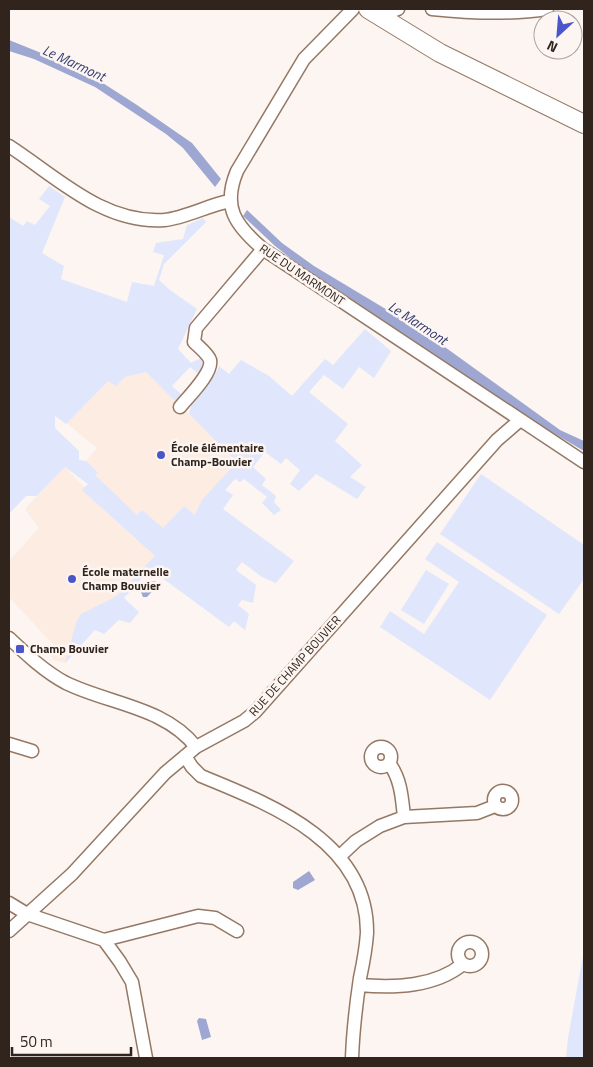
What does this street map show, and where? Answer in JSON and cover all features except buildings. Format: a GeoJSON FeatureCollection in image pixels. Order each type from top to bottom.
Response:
{"type":"FeatureCollection","features":[{"type":"Feature","properties":{"kind":"main road"},"geometry":{"type":"LineString","coordinates":[[374,12],[440,53],[584,124]]}},
{"type":"Feature","properties":{"kind":"street","name":"RUE DU MARMONT"},"geometry":{"type":"LineString","coordinates":[[353,9],[304,58],[237,171],[231,185],[230,201],[235,221],[263,249],[519,421],[584,462]]}},
{"type":"Feature","properties":{"kind":"street"},"geometry":{"type":"LineString","coordinates":[[374,12],[398,9]]}},
{"type":"Feature","properties":{"kind":"street"},"geometry":{"type":"LineString","coordinates":[[432,9],[471,13],[522,13],[547,9]]}},
{"type":"Feature","properties":{"kind":"street"},"geometry":{"type":"LineString","coordinates":[[9,146],[98,207],[132,219],[165,220],[230,201]]}},
{"type":"Feature","properties":{"kind":"street"},"geometry":{"type":"LineString","coordinates":[[180,407],[208,373],[210,365],[209,358],[194,342],[196,328],[263,249]]}},
{"type":"Feature","properties":{"kind":"street","name":"RUE DE CHAMP BOUVIER"},"geometry":{"type":"LineString","coordinates":[[9,932],[72,874],[165,773],[196,747],[244,721],[255,712],[496,440],[519,421]]}},
{"type":"Feature","properties":{"kind":"street"},"geometry":{"type":"LineString","coordinates":[[9,638],[29,657],[61,680],[165,720],[183,732],[196,747]]}},
{"type":"Feature","properties":{"kind":"street"},"geometry":{"type":"LineString","coordinates":[[9,744],[32,751]]}},
{"type":"Feature","properties":{"kind":"street"},"geometry":{"type":"LineString","coordinates":[[185,756],[201,776],[284,814],[325,841],[340,856],[358,886],[366,914],[367,935],[359,985],[352,1058]]}},
{"type":"Feature","properties":{"kind":"street"},"geometry":{"type":"LineString","coordinates":[[389,763],[396,772],[402,793],[404,817]]}},
{"type":"Feature","properties":{"kind":"street"},"geometry":{"type":"LineString","coordinates":[[340,856],[356,841],[380,826],[404,817],[477,813],[495,806]]}},
{"type":"Feature","properties":{"kind":"street"},"geometry":{"type":"LineString","coordinates":[[9,903],[27,914],[104,940],[198,916],[215,918],[237,931]]}},
{"type":"Feature","properties":{"kind":"street"},"geometry":{"type":"LineString","coordinates":[[104,940],[132,982],[146,1058]]}},
{"type":"Feature","properties":{"kind":"street"},"geometry":{"type":"LineString","coordinates":[[359,985],[396,986],[432,981],[450,974],[463,964]]}},
{"type":"Feature","properties":{"kind":"shaded area"},"geometry":{"type":"Polygon","coordinates":[[[49,186],[65,197],[42,253],[64,266],[61,279],[127,302],[132,282],[154,286],[164,255],[153,252],[156,243],[183,239],[187,225],[203,218],[206,222],[164,264],[159,280],[197,309],[178,349],[191,363],[201,358],[203,364],[199,374],[190,367],[172,386],[182,395],[176,402],[146,372],[125,377],[116,386],[108,381],[66,424],[55,416],[55,428],[79,451],[79,460],[86,461],[98,472],[95,475],[137,515],[142,510],[163,528],[184,506],[195,515],[202,500],[237,462],[189,414],[194,401],[212,379],[219,366],[229,374],[241,360],[269,376],[292,396],[325,359],[333,365],[365,329],[391,351],[374,378],[359,367],[343,389],[324,375],[309,392],[348,424],[335,441],[362,465],[350,477],[366,487],[357,499],[316,474],[299,491],[290,484],[300,470],[286,458],[281,464],[265,452],[253,467],[266,479],[262,485],[276,496],[274,502],[281,510],[274,515],[262,503],[267,497],[244,479],[240,482],[235,479],[225,490],[233,495],[223,509],[294,561],[276,583],[262,577],[242,562],[236,570],[256,585],[253,603],[242,600],[238,605],[249,614],[245,630],[234,621],[229,627],[150,569],[124,598],[139,612],[130,623],[119,620],[104,634],[95,630],[65,663],[76,623],[81,614],[117,596],[155,556],[82,490],[88,484],[65,467],[37,496],[26,496],[10,513],[9,217],[23,226],[27,221],[35,225],[50,206],[39,199],[49,186]]]}},
{"type":"Feature","properties":{"kind":"shaded area","name":"École élémentaire Champ-Bouvier"},"geometry":{"type":"Polygon","coordinates":[[[146,372],[242,466],[195,515],[184,506],[163,529],[142,510],[137,516],[95,475],[98,471],[86,461],[97,448],[62,419],[91,384],[146,372]]]}},
{"type":"Feature","properties":{"kind":"shaded area","name":"École maternelle Champ Bouvier"},"geometry":{"type":"Polygon","coordinates":[[[65,467],[119,524],[155,556],[65,663],[54,660],[48,653],[53,644],[9,597],[9,561],[39,528],[25,509],[65,467]]]}},
{"type":"Feature","properties":{"kind":"shaded area"},"geometry":{"type":"Polygon","coordinates":[[[481,474],[584,545],[584,579],[559,614],[440,534],[481,474]]]}},
{"type":"Feature","properties":{"kind":"shaded area"},"geometry":{"type":"Polygon","coordinates":[[[437,542],[547,615],[490,700],[380,627],[390,611],[424,634],[459,582],[425,559],[437,542]]]}},
{"type":"Feature","properties":{"kind":"shaded area"},"geometry":{"type":"Polygon","coordinates":[[[426,570],[449,584],[424,624],[401,610],[426,570]]]}},
{"type":"Feature","properties":{"kind":"shaded area"},"geometry":{"type":"Polygon","coordinates":[[[584,951],[584,1058],[566,1058],[568,1038],[584,951]]]}},
{"type":"Feature","properties":{"kind":"water"},"geometry":{"type":"Polygon","coordinates":[[[9,40],[81,69],[137,105],[192,143],[221,179],[215,187],[183,148],[166,134],[95,87],[34,59],[9,51],[9,40]]]}},
{"type":"Feature","properties":{"kind":"water"},"geometry":{"type":"Polygon","coordinates":[[[247,210],[282,243],[314,266],[424,332],[560,430],[584,441],[584,451],[548,430],[293,260],[243,216],[247,210]]]}},
{"type":"Feature","properties":{"kind":"water"},"geometry":{"type":"Polygon","coordinates":[[[155,581],[158,585],[147,597],[143,597],[140,590],[149,582],[155,581]]]}},
{"type":"Feature","properties":{"kind":"water"},"geometry":{"type":"Polygon","coordinates":[[[309,871],[315,880],[298,890],[293,888],[293,882],[309,871]]]}},
{"type":"Feature","properties":{"kind":"water"},"geometry":{"type":"Polygon","coordinates":[[[199,1018],[206,1019],[211,1037],[202,1040],[197,1021],[199,1018]]]}},
{"type":"Feature","properties":{"kind":"place","name":"École élémentaire Champ-Bouvier"},"geometry":{"type":"Point","coordinates":[161,455]}},
{"type":"Feature","properties":{"kind":"place","name":"École maternelle Champ Bouvier"},"geometry":{"type":"Point","coordinates":[72,579]}},
{"type":"Feature","properties":{"kind":"place","name":"Champ Bouvier"},"geometry":{"type":"Point","coordinates":[20,649]}},
{"type":"Feature","properties":{"kind":"water label","name":"Le Marmont"},"geometry":{"type":"Point","coordinates":[74,63]}},
{"type":"Feature","properties":{"kind":"water label","name":"Le Marmont"},"geometry":{"type":"Point","coordinates":[418,323]}}]}
